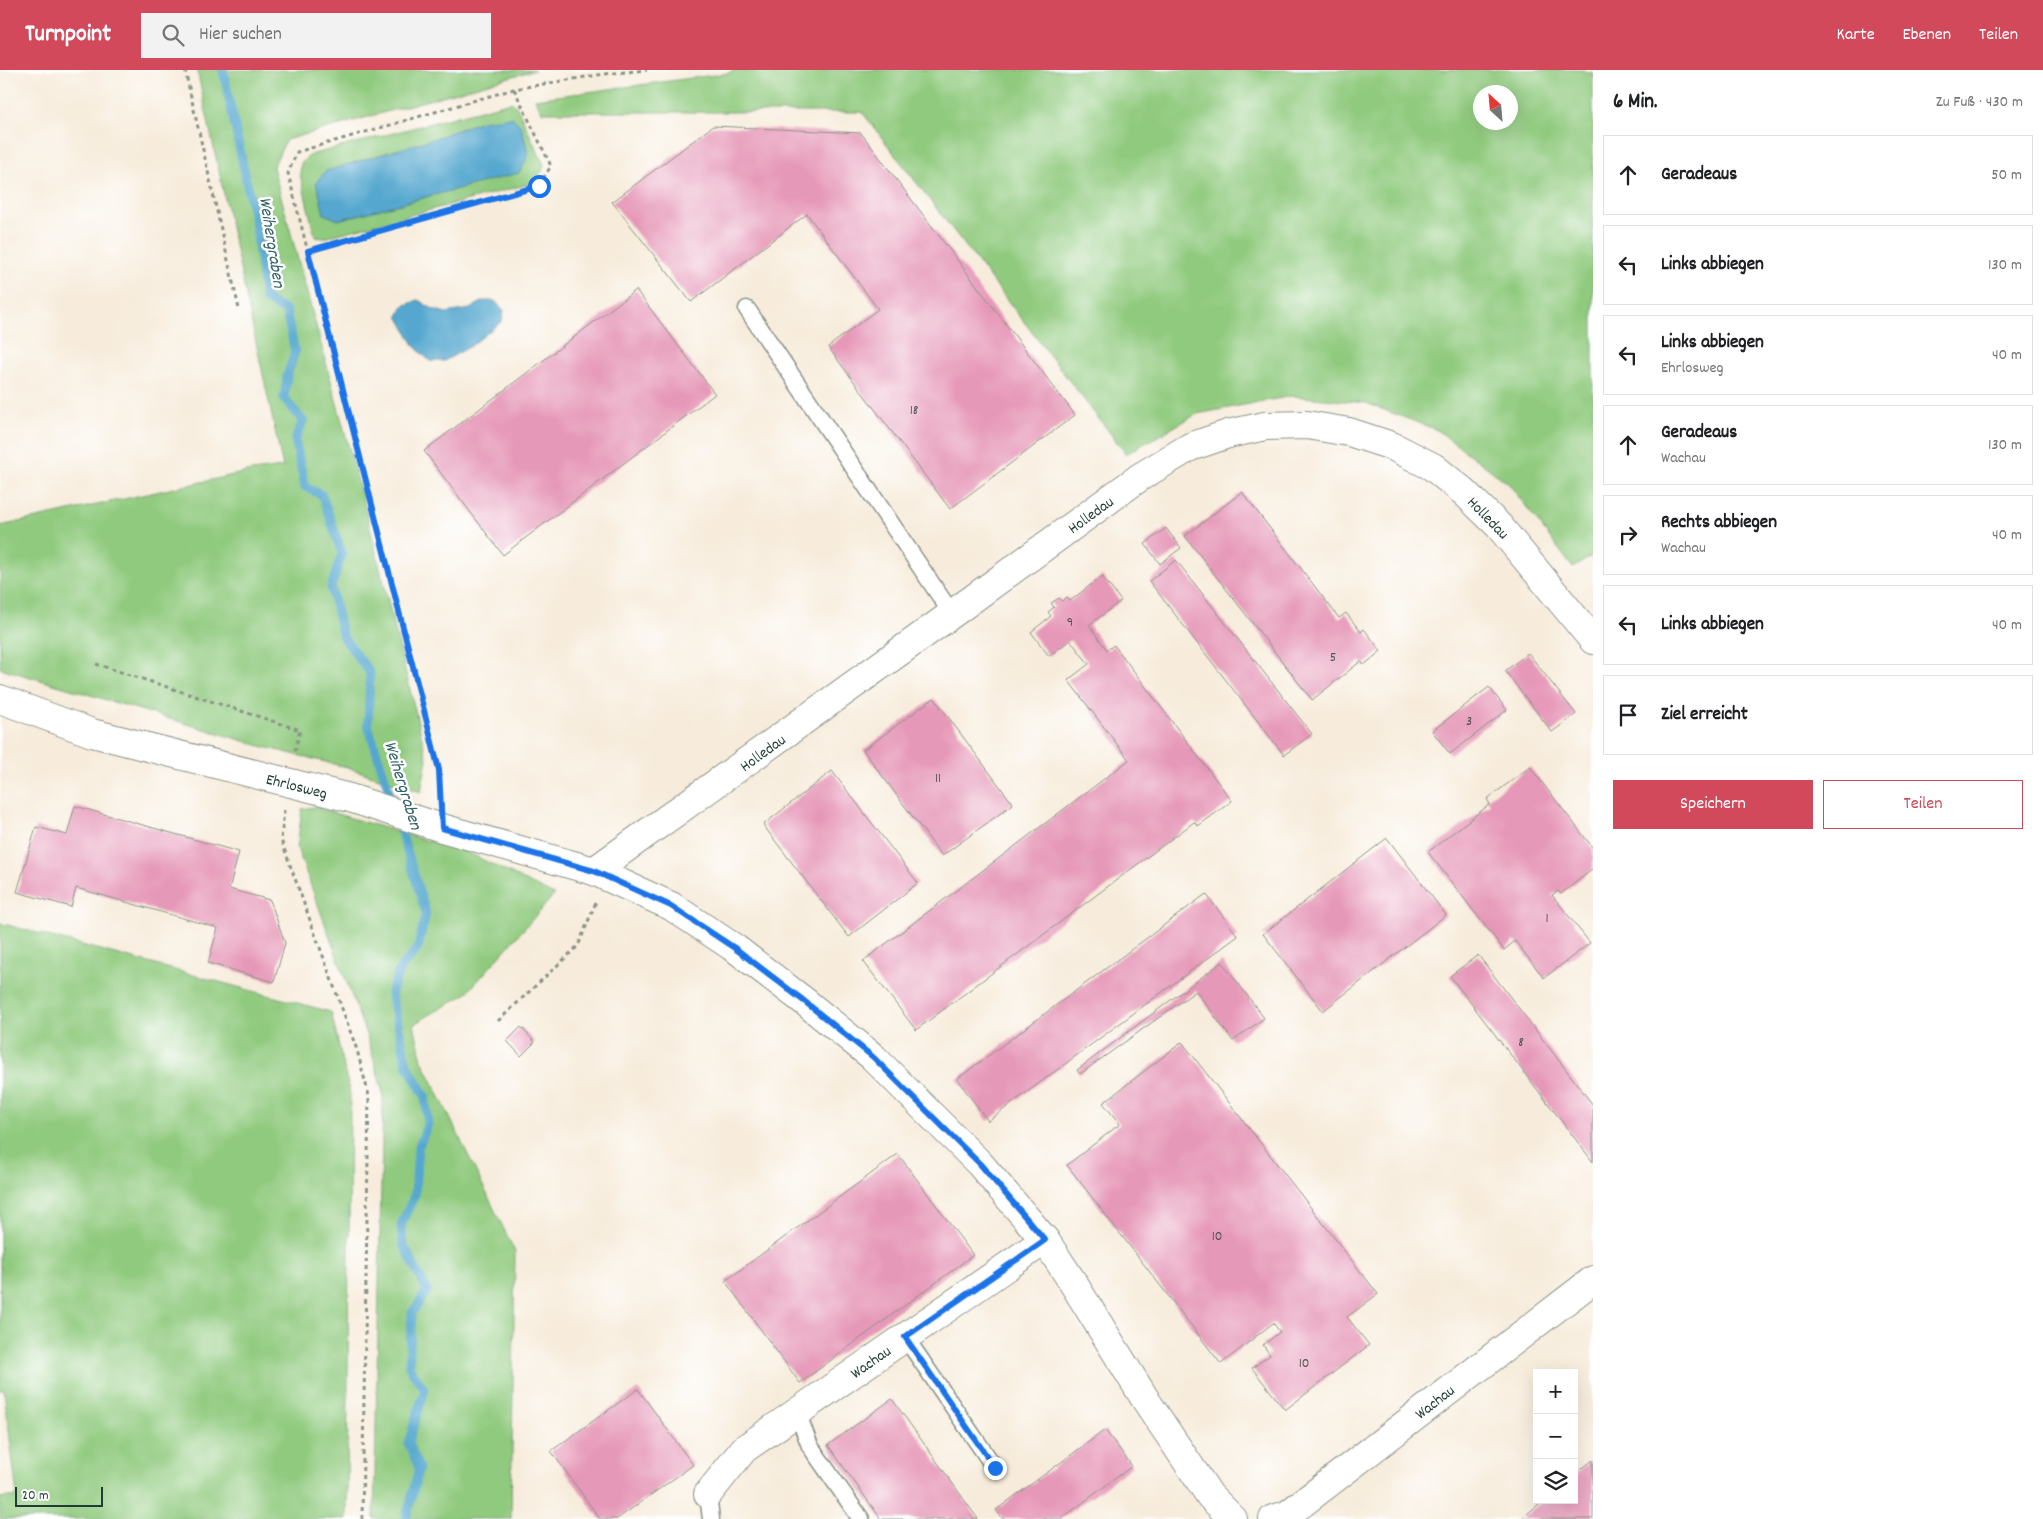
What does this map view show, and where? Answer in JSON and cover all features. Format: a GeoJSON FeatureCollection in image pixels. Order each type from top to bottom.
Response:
{"type":"FeatureCollection","features":[{"type":"Feature","properties":{"kind":"street","name":"Holledau"},"geometry":{"type":"LineString","coordinates":[[602,874],[1140,477],[1190,447],[1228,434],[1265,426],[1307,425],[1349,432],[1366,437],[1392,446],[1433,467],[1464,492],[1500,526],[1593,640]]}},
{"type":"Feature","properties":{"kind":"street","name":"Ehrlosweg"},"geometry":{"type":"LineString","coordinates":[[2,706],[92,733],[350,798],[439,827],[602,874]]}},
{"type":"Feature","properties":{"kind":"street"},"geometry":{"type":"LineString","coordinates":[[602,874],[671,906],[736,949],[804,1001],[873,1057],[980,1164],[1045,1240],[1146,1402],[1210,1496],[1233,1519]]}},
{"type":"Feature","properties":{"kind":"street","name":"Wachau"},"geometry":{"type":"LineString","coordinates":[[710,1507],[744,1449],[1045,1240]]}},
{"type":"Feature","properties":{"kind":"street","name":"Wachau"},"geometry":{"type":"LineString","coordinates":[[1273,1519],[1286,1515],[1593,1280]]}},
{"type":"Feature","properties":{"kind":"lane"},"geometry":{"type":"LineString","coordinates":[[747,309],[952,614]]}},
{"type":"Feature","properties":{"kind":"lane"},"geometry":{"type":"LineString","coordinates":[[905,1337],[995,1468]]}},
{"type":"Feature","properties":{"kind":"lane"},"geometry":{"type":"LineString","coordinates":[[797,1412],[810,1446],[861,1519]]}},
{"type":"Feature","properties":{"kind":"path"},"geometry":{"type":"LineString","coordinates":[[185,70],[239,309]]}},
{"type":"Feature","properties":{"kind":"path"},"geometry":{"type":"LineString","coordinates":[[439,827],[439,770],[288,172],[297,152],[514,89],[604,74],[647,70]]}},
{"type":"Feature","properties":{"kind":"path"},"geometry":{"type":"LineString","coordinates":[[308,251],[539,186],[551,166],[514,89]]}},
{"type":"Feature","properties":{"kind":"path"},"geometry":{"type":"LineString","coordinates":[[96,664],[300,730],[288,782],[281,840],[357,1050],[369,1096],[362,1519]]}},
{"type":"Feature","properties":{"kind":"path"},"geometry":{"type":"LineString","coordinates":[[498,1021],[578,946],[592,910],[602,874]]}},
{"type":"Feature","properties":{"kind":"green space"},"geometry":{"type":"Polygon","coordinates":[[[197,70],[535,70],[286,140],[273,167],[365,507],[427,759],[421,792],[346,767],[264,747],[0,668],[0,526],[252,471],[283,467],[197,70]]]}},
{"type":"Feature","properties":{"kind":"green space"},"geometry":{"type":"Polygon","coordinates":[[[735,70],[1582,70],[1593,73],[1593,555],[1573,568],[1509,484],[1437,430],[1366,403],[1292,396],[1197,414],[1126,454],[862,112],[542,112],[535,99],[729,73],[735,70]]]}},
{"type":"Feature","properties":{"kind":"green space"},"geometry":{"type":"Polygon","coordinates":[[[511,102],[517,107],[544,165],[533,183],[323,238],[315,237],[300,174],[301,163],[310,155],[511,102]],[[482,121],[433,139],[338,220],[419,199],[482,121]]]}},
{"type":"Feature","properties":{"kind":"green space"},"geometry":{"type":"Polygon","coordinates":[[[314,807],[469,853],[554,895],[466,994],[414,1024],[422,1060],[515,1252],[511,1519],[374,1519],[383,1093],[368,1040],[297,848],[302,809],[314,807]]]}},
{"type":"Feature","properties":{"kind":"green space"},"geometry":{"type":"Polygon","coordinates":[[[0,923],[331,1012],[350,1093],[347,1519],[0,1519],[0,1498],[17,1496],[4,1390],[0,1390],[0,923]]]}},
{"type":"Feature","properties":{"kind":"water"},"geometry":{"type":"Polygon","coordinates":[[[512,117],[521,126],[529,155],[519,173],[338,220],[324,214],[316,182],[326,171],[433,139],[482,121],[512,117]]]}},
{"type":"Feature","properties":{"kind":"water"},"geometry":{"type":"Polygon","coordinates":[[[418,300],[433,309],[446,313],[470,309],[483,301],[495,301],[504,310],[502,321],[471,346],[444,361],[430,361],[415,347],[398,316],[403,306],[418,300]]]}},
{"type":"Feature","properties":{"kind":"building"},"geometry":{"type":"Polygon","coordinates":[[[713,126],[861,133],[1075,415],[950,509],[828,347],[878,309],[807,214],[691,302],[612,202],[713,126]]]}},
{"type":"Feature","properties":{"kind":"building"},"geometry":{"type":"Polygon","coordinates":[[[636,290],[715,394],[503,555],[424,451],[636,290]]]}},
{"type":"Feature","properties":{"kind":"building"},"geometry":{"type":"Polygon","coordinates":[[[1242,492],[1339,618],[1346,613],[1361,632],[1364,629],[1381,651],[1364,665],[1361,661],[1312,700],[1185,536],[1242,492]]]}},
{"type":"Feature","properties":{"kind":"building"},"geometry":{"type":"Polygon","coordinates":[[[1166,528],[1181,548],[1160,564],[1145,544],[1166,528]]]}},
{"type":"Feature","properties":{"kind":"building"},"geometry":{"type":"Polygon","coordinates":[[[1176,560],[1312,734],[1284,755],[1149,581],[1176,560]]]}},
{"type":"Feature","properties":{"kind":"building"},"geometry":{"type":"Polygon","coordinates":[[[1102,576],[1121,601],[1089,625],[1107,650],[1114,645],[1232,801],[1198,826],[1194,822],[916,1030],[863,961],[1129,760],[1068,680],[1089,664],[1070,640],[1049,656],[1031,632],[1051,616],[1048,612],[1054,607],[1051,603],[1059,598],[1062,601],[1067,597],[1070,601],[1102,576]]]}},
{"type":"Feature","properties":{"kind":"building"},"geometry":{"type":"Polygon","coordinates":[[[1528,653],[1576,714],[1552,732],[1505,671],[1528,653]]]}},
{"type":"Feature","properties":{"kind":"building"},"geometry":{"type":"Polygon","coordinates":[[[1489,687],[1507,710],[1450,754],[1432,731],[1489,687]]]}},
{"type":"Feature","properties":{"kind":"building"},"geometry":{"type":"Polygon","coordinates":[[[934,698],[1013,804],[942,856],[863,750],[934,698]]]}},
{"type":"Feature","properties":{"kind":"building"},"geometry":{"type":"Polygon","coordinates":[[[1530,767],[1593,848],[1593,869],[1561,894],[1558,891],[1552,895],[1590,943],[1544,978],[1515,941],[1504,950],[1428,852],[1490,804],[1487,799],[1530,767]]]}},
{"type":"Feature","properties":{"kind":"building"},"geometry":{"type":"Polygon","coordinates":[[[832,771],[918,883],[849,937],[763,825],[832,771]]]}},
{"type":"Feature","properties":{"kind":"building"},"geometry":{"type":"Polygon","coordinates":[[[75,806],[239,852],[229,889],[270,900],[285,943],[274,982],[208,963],[218,928],[76,888],[71,907],[17,892],[36,827],[67,835],[75,806]]]}},
{"type":"Feature","properties":{"kind":"building"},"geometry":{"type":"Polygon","coordinates":[[[1387,838],[1446,915],[1323,1011],[1263,934],[1387,838]]]}},
{"type":"Feature","properties":{"kind":"building"},"geometry":{"type":"Polygon","coordinates":[[[1206,894],[1238,936],[988,1121],[957,1079],[1206,894]]]}},
{"type":"Feature","properties":{"kind":"building"},"geometry":{"type":"Polygon","coordinates":[[[1478,955],[1593,1105],[1593,1162],[1450,976],[1478,955]]]}},
{"type":"Feature","properties":{"kind":"building"},"geometry":{"type":"Polygon","coordinates":[[[1222,962],[1264,1018],[1233,1041],[1196,991],[1080,1074],[1077,1070],[1222,962]]]}},
{"type":"Feature","properties":{"kind":"building"},"geometry":{"type":"Polygon","coordinates":[[[521,1027],[535,1042],[521,1056],[507,1041],[521,1027]]]}},
{"type":"Feature","properties":{"kind":"building"},"geometry":{"type":"Polygon","coordinates":[[[1182,1042],[1378,1294],[1347,1317],[1369,1345],[1285,1410],[1252,1368],[1270,1355],[1263,1345],[1280,1332],[1273,1323],[1221,1364],[1067,1165],[1120,1124],[1103,1103],[1182,1042]]]}},
{"type":"Feature","properties":{"kind":"building"},"geometry":{"type":"Polygon","coordinates":[[[898,1154],[973,1255],[800,1383],[725,1281],[898,1154]]]}},
{"type":"Feature","properties":{"kind":"building"},"geometry":{"type":"Polygon","coordinates":[[[638,1389],[693,1465],[617,1519],[600,1519],[551,1451],[638,1389]]]}},
{"type":"Feature","properties":{"kind":"building"},"geometry":{"type":"Polygon","coordinates":[[[892,1399],[978,1519],[881,1519],[828,1445],[892,1399]]]}},
{"type":"Feature","properties":{"kind":"building"},"geometry":{"type":"Polygon","coordinates":[[[1105,1430],[1132,1466],[1061,1519],[1003,1519],[996,1510],[1105,1430]]]}},
{"type":"Feature","properties":{"kind":"building"},"geometry":{"type":"Polygon","coordinates":[[[1593,1460],[1593,1519],[1521,1519],[1539,1504],[1578,1504],[1578,1472],[1593,1460]]]}},
{"type":"Feature","properties":{"kind":"waterway","name":"Weihergraben"},"geometry":{"type":"LineString","coordinates":[[223,70],[256,227],[265,299],[286,311],[295,352],[287,376],[284,398],[303,421],[295,440],[305,487],[322,495],[342,553],[331,588],[343,637],[370,673],[368,725],[394,807]]}},
{"type":"Feature","properties":{"kind":"waterway","name":"Weihergraben"},"geometry":{"type":"LineString","coordinates":[[397,819],[426,913],[418,948],[399,970],[391,993],[407,1065],[425,1096],[428,1124],[418,1148],[415,1194],[401,1225],[403,1244],[427,1291],[412,1313],[409,1367],[425,1390],[408,1443],[419,1468],[406,1519]]}},
{"type":"Feature","properties":{"kind":"route"},"geometry":{"type":"LineString","coordinates":[[539,186],[308,251],[439,770],[442,828],[594,871],[671,906],[736,949],[873,1057],[980,1164],[1045,1240],[905,1337],[995,1468]]}}]}
